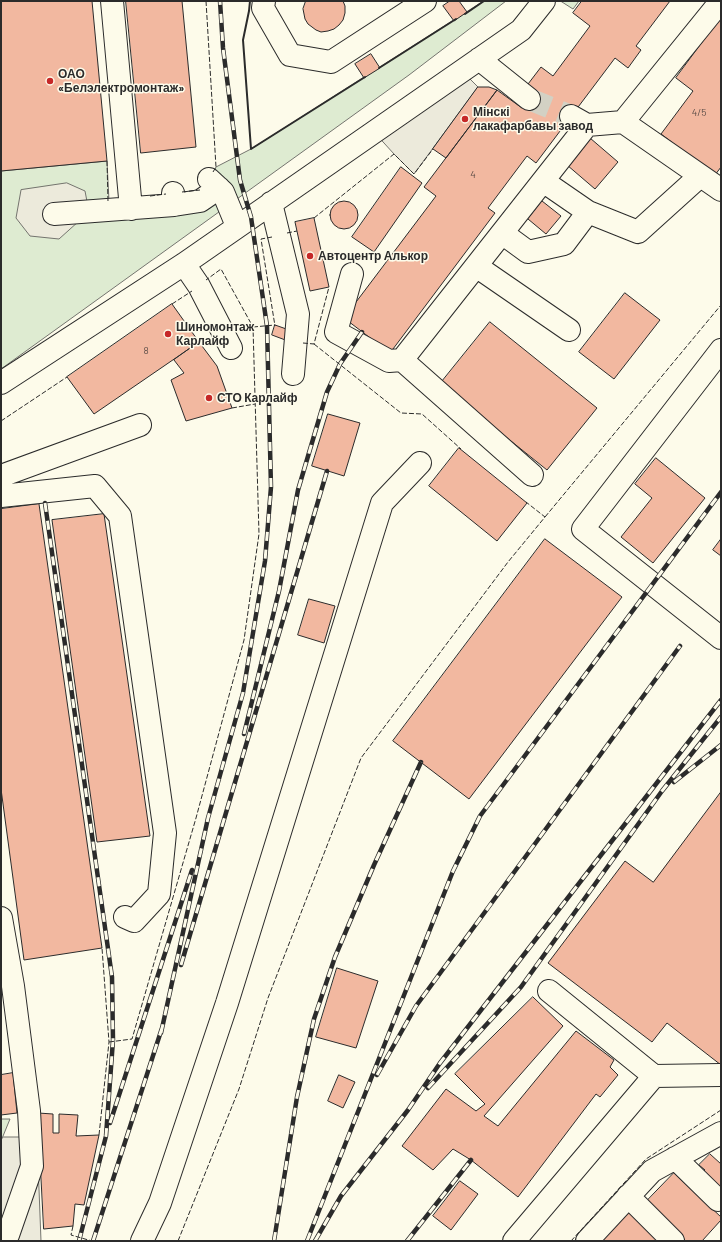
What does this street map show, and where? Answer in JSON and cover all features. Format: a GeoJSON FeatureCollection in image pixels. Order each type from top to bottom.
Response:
{"type":"FeatureCollection","features":[{"type":"Feature","properties":{"kind":"street"},"geometry":{"type":"LineString","coordinates":[[112,1],[131,209]]}},
{"type":"Feature","properties":{"kind":"street"},"geometry":{"type":"LineString","coordinates":[[264,1],[263,8],[290,55],[331,62],[425,1]]}},
{"type":"Feature","properties":{"kind":"street"},"geometry":{"type":"LineString","coordinates":[[1,383],[184,264],[521,30],[544,1]]}},
{"type":"Feature","properties":{"kind":"street"},"geometry":{"type":"LineString","coordinates":[[623,122],[721,1]]}},
{"type":"Feature","properties":{"kind":"street"},"geometry":{"type":"LineString","coordinates":[[479,58],[529,99]]}},
{"type":"Feature","properties":{"kind":"street"},"geometry":{"type":"LineString","coordinates":[[402,360],[543,182],[579,121],[623,122],[721,190]]}},
{"type":"Feature","properties":{"kind":"street"},"geometry":{"type":"LineString","coordinates":[[543,182],[588,212],[638,232],[700,176]]}},
{"type":"Feature","properties":{"kind":"street"},"geometry":{"type":"LineString","coordinates":[[54,214],[131,209],[174,199],[200,201],[214,184],[223,192],[238,226]]}},
{"type":"Feature","properties":{"kind":"street"},"geometry":{"type":"LineString","coordinates":[[271,203],[298,314],[293,374]]}},
{"type":"Feature","properties":{"kind":"street"},"geometry":{"type":"LineString","coordinates":[[502,233],[528,252],[564,244],[588,212]]}},
{"type":"Feature","properties":{"kind":"street"},"geometry":{"type":"LineString","coordinates":[[184,264],[199,286],[231,348]]}},
{"type":"Feature","properties":{"kind":"street"},"geometry":{"type":"LineString","coordinates":[[476,266],[569,330]]}},
{"type":"Feature","properties":{"kind":"street"},"geometry":{"type":"LineString","coordinates":[[352,274],[336,332],[389,361],[402,360],[532,475]]}},
{"type":"Feature","properties":{"kind":"street"},"geometry":{"type":"LineString","coordinates":[[721,350],[583,529],[721,638]]}},
{"type":"Feature","properties":{"kind":"street"},"geometry":{"type":"LineString","coordinates":[[1,476],[140,425]]}},
{"type":"Feature","properties":{"kind":"street"},"geometry":{"type":"LineString","coordinates":[[142,1241],[160,1203],[227,1003],[382,503],[420,463]]}},
{"type":"Feature","properties":{"kind":"street"},"geometry":{"type":"LineString","coordinates":[[1,496],[95,486],[120,516],[164,833],[159,894],[134,921],[125,917]]}},
{"type":"Feature","properties":{"kind":"street"},"geometry":{"type":"LineString","coordinates":[[1,918],[7,986],[30,1111],[32,1166],[8,1235]]}},
{"type":"Feature","properties":{"kind":"street"},"geometry":{"type":"LineString","coordinates":[[548,991],[654,1076],[721,1076]]}},
{"type":"Feature","properties":{"kind":"street"},"geometry":{"type":"LineString","coordinates":[[514,1241],[654,1076]]}},
{"type":"Feature","properties":{"kind":"street"},"geometry":{"type":"LineString","coordinates":[[588,1241],[652,1171],[721,1133]]}},
{"type":"Feature","properties":{"kind":"street"},"geometry":{"type":"LineString","coordinates":[[675,1158],[718,1200]]}},
{"type":"Feature","properties":{"kind":"street"},"geometry":{"type":"LineString","coordinates":[[628,1196],[673,1241]]}},
{"type":"Feature","properties":{"kind":"green space"},"geometry":{"type":"Polygon","coordinates":[[[484,1],[506,1],[409,75],[1,369],[1,171],[107,161],[109,201],[203,190],[216,167],[251,149],[484,1]]]}},
{"type":"Feature","properties":{"kind":"green space"},"geometry":{"type":"Polygon","coordinates":[[[579,1],[573,9],[562,2],[579,1]]]}},
{"type":"Feature","properties":{"kind":"green space"},"geometry":{"type":"Polygon","coordinates":[[[1,1119],[10,1119],[1,1141],[1,1119]]]}},
{"type":"Feature","properties":{"kind":"shaded area"},"geometry":{"type":"Polygon","coordinates":[[[462,71],[478,87],[414,174],[374,132],[462,71]]]}},
{"type":"Feature","properties":{"kind":"shaded area"},"geometry":{"type":"Polygon","coordinates":[[[67,183],[85,191],[89,212],[59,239],[30,236],[16,218],[21,190],[67,183]]]}},
{"type":"Feature","properties":{"kind":"shaded area"},"geometry":{"type":"Polygon","coordinates":[[[3,1137],[37,1137],[41,1241],[1,1241],[1,1141],[3,1137]]]}},
{"type":"Feature","properties":{"kind":"building","name":"ОАО «Белэлектромонтаж»"},"geometry":{"type":"Polygon","coordinates":[[[1,1],[92,1],[107,161],[1,171],[1,1]]]}},
{"type":"Feature","properties":{"kind":"building"},"geometry":{"type":"Polygon","coordinates":[[[126,1],[182,1],[196,147],[141,153],[126,1]]]}},
{"type":"Feature","properties":{"kind":"building"},"geometry":{"type":"Polygon","coordinates":[[[306,1],[343,1],[345,13],[343,20],[334,29],[321,32],[316,30],[308,24],[305,19],[303,9],[306,1]]]}},
{"type":"Feature","properties":{"kind":"building"},"geometry":{"type":"Polygon","coordinates":[[[450,1],[459,1],[467,12],[454,21],[443,6],[450,1]]]}},
{"type":"Feature","properties":{"kind":"building"},"geometry":{"type":"Polygon","coordinates":[[[582,1],[670,1],[636,46],[641,50],[628,68],[615,58],[536,163],[527,156],[488,208],[495,213],[390,353],[344,318],[436,196],[424,187],[497,90],[522,108],[533,94],[525,88],[541,67],[553,76],[590,26],[573,13],[582,1]]]}},
{"type":"Feature","properties":{"kind":"building"},"geometry":{"type":"Polygon","coordinates":[[[721,17],[721,167],[715,175],[661,134],[693,91],[676,78],[721,17]]]}},
{"type":"Feature","properties":{"kind":"building"},"geometry":{"type":"Polygon","coordinates":[[[371,54],[380,68],[364,78],[355,64],[371,54]]]}},
{"type":"Feature","properties":{"kind":"building","name":"Мінскі лакафарбавы завод"},"geometry":{"type":"Polygon","coordinates":[[[478,87],[489,87],[497,90],[446,158],[433,149],[478,87]]]}},
{"type":"Feature","properties":{"kind":"building"},"geometry":{"type":"Polygon","coordinates":[[[590,138],[618,162],[595,189],[567,165],[590,138]]]}},
{"type":"Feature","properties":{"kind":"building"},"geometry":{"type":"Polygon","coordinates":[[[401,167],[422,183],[374,252],[352,237],[401,167]]]}},
{"type":"Feature","properties":{"kind":"building"},"geometry":{"type":"Polygon","coordinates":[[[344,201],[354,205],[358,215],[354,225],[344,229],[334,225],[330,215],[334,205],[344,201]]]}},
{"type":"Feature","properties":{"kind":"building"},"geometry":{"type":"Polygon","coordinates":[[[542,201],[561,216],[546,234],[528,219],[542,201]]]}},
{"type":"Feature","properties":{"kind":"building"},"geometry":{"type":"Polygon","coordinates":[[[314,218],[329,287],[310,291],[295,222],[314,218]]]}},
{"type":"Feature","properties":{"kind":"building"},"geometry":{"type":"Polygon","coordinates":[[[625,293],[660,320],[614,379],[579,352],[625,293]]]}},
{"type":"Feature","properties":{"kind":"building"},"geometry":{"type":"Polygon","coordinates":[[[172,304],[199,342],[94,414],[67,377],[172,304]]]}},
{"type":"Feature","properties":{"kind":"building"},"geometry":{"type":"Polygon","coordinates":[[[490,322],[597,408],[547,470],[440,384],[490,322]]]}},
{"type":"Feature","properties":{"kind":"building"},"geometry":{"type":"Polygon","coordinates":[[[275,325],[292,331],[288,341],[272,335],[275,325]]]}},
{"type":"Feature","properties":{"kind":"building"},"geometry":{"type":"Polygon","coordinates":[[[199,342],[217,366],[232,408],[186,421],[171,380],[184,373],[174,360],[199,342]]]}},
{"type":"Feature","properties":{"kind":"building"},"geometry":{"type":"Polygon","coordinates":[[[328,414],[360,423],[344,476],[312,466],[328,414]]]}},
{"type":"Feature","properties":{"kind":"building"},"geometry":{"type":"Polygon","coordinates":[[[459,448],[527,503],[497,541],[429,486],[459,448]]]}},
{"type":"Feature","properties":{"kind":"building"},"geometry":{"type":"Polygon","coordinates":[[[656,458],[705,498],[653,563],[621,537],[652,498],[635,484],[656,458]]]}},
{"type":"Feature","properties":{"kind":"building"},"geometry":{"type":"Polygon","coordinates":[[[39,504],[102,948],[24,960],[1,789],[1,509],[39,504]]]}},
{"type":"Feature","properties":{"kind":"building"},"geometry":{"type":"Polygon","coordinates":[[[104,514],[150,836],[97,842],[52,520],[104,514]]]}},
{"type":"Feature","properties":{"kind":"building"},"geometry":{"type":"Polygon","coordinates":[[[545,539],[622,597],[469,799],[393,741],[545,539]]]}},
{"type":"Feature","properties":{"kind":"building"},"geometry":{"type":"Polygon","coordinates":[[[721,539],[721,556],[713,550],[721,539]]]}},
{"type":"Feature","properties":{"kind":"building"},"geometry":{"type":"Polygon","coordinates":[[[309,599],[335,606],[324,643],[298,635],[309,599]]]}},
{"type":"Feature","properties":{"kind":"building"},"geometry":{"type":"Polygon","coordinates":[[[721,792],[721,1065],[667,1023],[652,1042],[548,963],[625,861],[653,882],[721,792]]]}},
{"type":"Feature","properties":{"kind":"building"},"geometry":{"type":"Polygon","coordinates":[[[337,968],[378,981],[356,1048],[316,1037],[337,968]]]}},
{"type":"Feature","properties":{"kind":"building"},"geometry":{"type":"Polygon","coordinates":[[[533,997],[563,1026],[484,1116],[498,1126],[576,1031],[614,1060],[610,1067],[618,1075],[600,1097],[596,1094],[518,1197],[471,1160],[453,1149],[433,1170],[402,1146],[446,1089],[476,1111],[485,1104],[455,1074],[533,997]]]}},
{"type":"Feature","properties":{"kind":"building"},"geometry":{"type":"Polygon","coordinates":[[[13,1073],[17,1113],[1,1115],[1,1075],[13,1073]]]}},
{"type":"Feature","properties":{"kind":"building"},"geometry":{"type":"Polygon","coordinates":[[[339,1075],[355,1082],[343,1108],[328,1101],[339,1075]]]}},
{"type":"Feature","properties":{"kind":"building"},"geometry":{"type":"Polygon","coordinates":[[[38,1113],[53,1114],[53,1133],[59,1133],[59,1114],[78,1115],[76,1136],[99,1135],[84,1205],[75,1204],[73,1226],[44,1229],[38,1113]]]}},
{"type":"Feature","properties":{"kind":"building"},"geometry":{"type":"Polygon","coordinates":[[[710,1154],[721,1164],[721,1191],[702,1173],[705,1170],[699,1165],[710,1154]]]}},
{"type":"Feature","properties":{"kind":"building"},"geometry":{"type":"Polygon","coordinates":[[[674,1173],[721,1217],[721,1220],[702,1241],[686,1241],[645,1203],[674,1173]]]}},
{"type":"Feature","properties":{"kind":"building"},"geometry":{"type":"Polygon","coordinates":[[[460,1181],[478,1194],[451,1230],[433,1216],[460,1181]]]}},
{"type":"Feature","properties":{"kind":"building"},"geometry":{"type":"Polygon","coordinates":[[[630,1210],[662,1241],[604,1241],[603,1239],[630,1210]]]}},
{"type":"Feature","properties":{"kind":"tunnel"},"geometry":{"type":"LineString","coordinates":[[529,99],[571,116]]}},
{"type":"Feature","properties":{"kind":"railway"},"geometry":{"type":"LineString","coordinates":[[161,1033],[208,818],[243,693],[265,561],[271,487],[267,326],[251,217],[240,180],[223,48],[220,1]]}},
{"type":"Feature","properties":{"kind":"railway"},"geometry":{"type":"LineString","coordinates":[[244,734],[279,591],[298,490],[327,392],[340,364],[362,332]]}},
{"type":"Feature","properties":{"kind":"railway"},"geometry":{"type":"LineString","coordinates":[[181,965],[327,471]]}},
{"type":"Feature","properties":{"kind":"railway"},"geometry":{"type":"LineString","coordinates":[[307,1241],[453,871],[480,816],[721,492]]}},
{"type":"Feature","properties":{"kind":"railway"},"geometry":{"type":"LineString","coordinates":[[45,503],[112,977],[113,1040],[106,1136],[79,1241]]}},
{"type":"Feature","properties":{"kind":"railway"},"geometry":{"type":"LineString","coordinates":[[377,1075],[416,1006],[680,646]]}},
{"type":"Feature","properties":{"kind":"railway"},"geometry":{"type":"LineString","coordinates":[[315,1241],[341,1196],[408,1110],[440,1063],[721,700]]}},
{"type":"Feature","properties":{"kind":"railway"},"geometry":{"type":"LineString","coordinates":[[428,1088],[521,987],[662,791],[721,717]]}},
{"type":"Feature","properties":{"kind":"railway"},"geometry":{"type":"LineString","coordinates":[[674,782],[721,745]]}},
{"type":"Feature","properties":{"kind":"railway"},"geometry":{"type":"LineString","coordinates":[[274,1241],[297,1097],[314,1019],[335,957],[374,865],[421,762]]}},
{"type":"Feature","properties":{"kind":"railway"},"geometry":{"type":"LineString","coordinates":[[110,1123],[192,870]]}},
{"type":"Feature","properties":{"kind":"railway"},"geometry":{"type":"LineString","coordinates":[[93,1241],[162,1028]]}},
{"type":"Feature","properties":{"kind":"railway"},"geometry":{"type":"LineString","coordinates":[[407,1241],[471,1160]]}},
{"type":"Feature","properties":{"kind":"fence"},"geometry":{"type":"LineString","coordinates":[[206,1],[216,167],[213,172]]}},
{"type":"Feature","properties":{"kind":"fence"},"geometry":{"type":"LineString","coordinates":[[314,218],[394,154],[414,174],[433,149]]}},
{"type":"Feature","properties":{"kind":"fence"},"geometry":{"type":"LineString","coordinates":[[107,161],[108,201],[110,201]]}},
{"type":"Feature","properties":{"kind":"fence"},"geometry":{"type":"LineString","coordinates":[[182,192],[200,190]]}},
{"type":"Feature","properties":{"kind":"fence"},"geometry":{"type":"LineString","coordinates":[[150,196],[166,194]]}},
{"type":"Feature","properties":{"kind":"fence"},"geometry":{"type":"LineString","coordinates":[[287,233],[297,231]]}},
{"type":"Feature","properties":{"kind":"fence"},"geometry":{"type":"LineString","coordinates":[[272,237],[261,239],[275,326]]}},
{"type":"Feature","properties":{"kind":"fence"},"geometry":{"type":"LineString","coordinates":[[109,1042],[132,1039],[196,818],[244,640],[259,534],[253,327],[221,269],[206,280]]}},
{"type":"Feature","properties":{"kind":"fence"},"geometry":{"type":"LineString","coordinates":[[303,343],[314,344],[329,287]]}},
{"type":"Feature","properties":{"kind":"fence"},"geometry":{"type":"LineString","coordinates":[[172,304],[192,291]]}},
{"type":"Feature","properties":{"kind":"fence"},"geometry":{"type":"LineString","coordinates":[[545,517],[721,305]]}},
{"type":"Feature","properties":{"kind":"fence"},"geometry":{"type":"LineString","coordinates":[[253,327],[275,325]]}},
{"type":"Feature","properties":{"kind":"fence"},"geometry":{"type":"LineString","coordinates":[[314,344],[401,413],[422,414],[461,449]]}},
{"type":"Feature","properties":{"kind":"fence"},"geometry":{"type":"LineString","coordinates":[[1,421],[67,377]]}},
{"type":"Feature","properties":{"kind":"fence"},"geometry":{"type":"LineString","coordinates":[[232,408],[255,404]]}},
{"type":"Feature","properties":{"kind":"fence"},"geometry":{"type":"LineString","coordinates":[[178,1241],[239,1089],[268,998],[361,758],[508,562],[545,517],[526,502]]}},
{"type":"Feature","properties":{"kind":"fence"},"geometry":{"type":"LineString","coordinates":[[99,1135],[109,1042],[102,948]]}},
{"type":"Feature","properties":{"kind":"fence"},"geometry":{"type":"LineString","coordinates":[[571,1241],[646,1159],[721,1110]]}},
{"type":"Feature","properties":{"kind":"fence"},"geometry":{"type":"LineString","coordinates":[[73,1226],[71,1235],[92,1241]]}},
{"type":"Feature","properties":{"kind":"wall"},"geometry":{"type":"LineString","coordinates":[[250,1],[243,40],[251,149],[365,77]]}},
{"type":"Feature","properties":{"kind":"wall"},"geometry":{"type":"LineString","coordinates":[[465,14],[484,1]]}},
{"type":"Feature","properties":{"kind":"wall"},"geometry":{"type":"LineString","coordinates":[[379,68],[456,19]]}},
{"type":"Feature","properties":{"kind":"place","name":"ОАО «Белэлектромонтаж»"},"geometry":{"type":"Point","coordinates":[50,81]}},
{"type":"Feature","properties":{"kind":"place","name":"Мінскі лакафарбавы завод"},"geometry":{"type":"Point","coordinates":[465,119]}},
{"type":"Feature","properties":{"kind":"place","name":"Автоцентр Алькор"},"geometry":{"type":"Point","coordinates":[310,256]}},
{"type":"Feature","properties":{"kind":"place","name":"Шиномонтаж Карлайф"},"geometry":{"type":"Point","coordinates":[168,334]}},
{"type":"Feature","properties":{"kind":"place","name":"СТО Карлайф"},"geometry":{"type":"Point","coordinates":[209,398]}}]}
